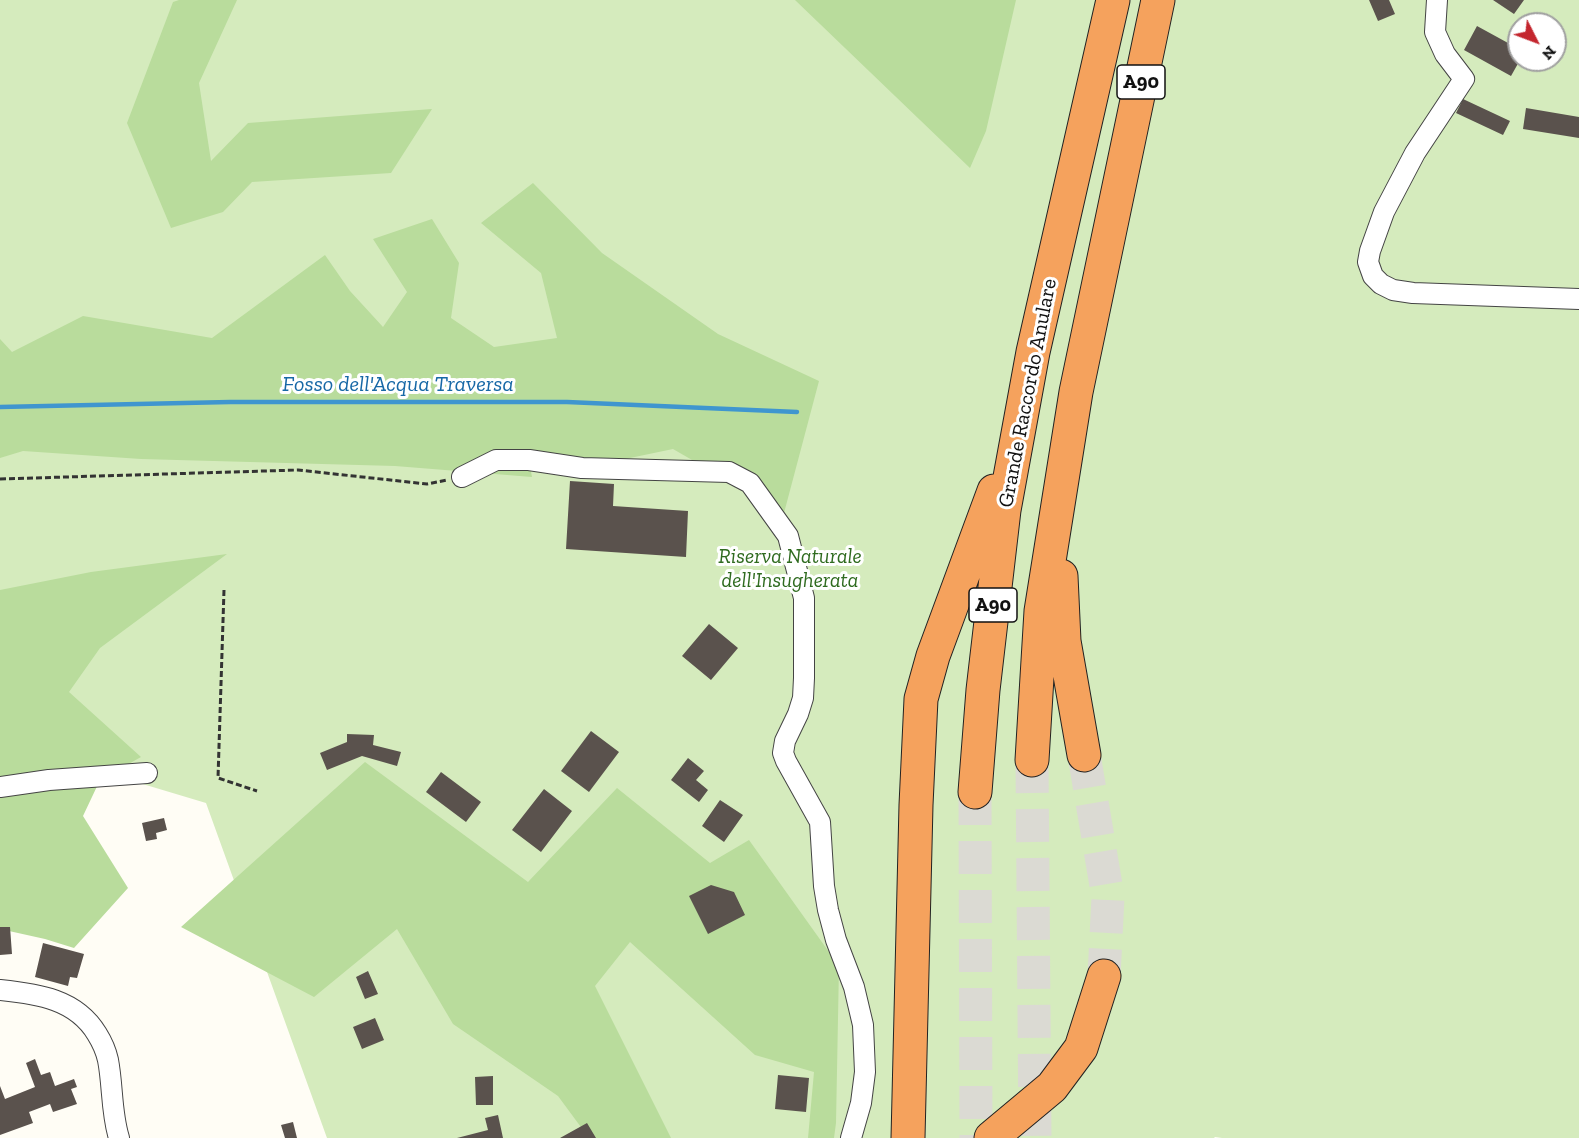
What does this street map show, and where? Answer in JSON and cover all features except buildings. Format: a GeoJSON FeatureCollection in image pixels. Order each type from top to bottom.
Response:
{"type":"FeatureCollection","features":[{"type":"Feature","properties":{"kind":"highway","name":"Grande Raccordo Anulare"},"geometry":{"type":"LineString","coordinates":[[975,792],[983,690],[1004,510],[1034,352],[1113,0]]}},
{"type":"Feature","properties":{"kind":"highway","name":"A90"},"geometry":{"type":"LineString","coordinates":[[1032,760],[1041,611],[1076,392],[1158,0]]}},
{"type":"Feature","properties":{"kind":"highway"},"geometry":{"type":"LineString","coordinates":[[908,1138],[916,805],[921,699],[933,656],[1020,419]]}},
{"type":"Feature","properties":{"kind":"highway"},"geometry":{"type":"LineString","coordinates":[[1058,508],[1064,641],[1084,755]]}},
{"type":"Feature","properties":{"kind":"highway"},"geometry":{"type":"LineString","coordinates":[[991,1138],[1052,1087],[1081,1048],[1104,976]]}},
{"type":"Feature","properties":{"kind":"street"},"geometry":{"type":"LineString","coordinates":[[1437,0],[1435,32],[1445,54],[1464,79],[1414,153],[1384,212],[1368,262],[1373,276],[1381,284],[1393,290],[1413,293],[1579,299]]}},
{"type":"Feature","properties":{"kind":"street"},"geometry":{"type":"LineString","coordinates":[[462,477],[496,460],[529,460],[582,468],[729,472],[750,483],[788,536],[804,598],[804,678],[800,709],[785,741],[783,753],[820,822],[824,886],[828,910],[836,940],[854,987],[863,1025],[865,1072],[861,1103],[850,1138]]}},
{"type":"Feature","properties":{"kind":"street"},"geometry":{"type":"LineString","coordinates":[[0,787],[49,780],[147,773]]}},
{"type":"Feature","properties":{"kind":"street"},"geometry":{"type":"LineString","coordinates":[[0,990],[44,996],[62,1003],[74,1009],[93,1027],[105,1048],[108,1060],[114,1123],[120,1138]]}},
{"type":"Feature","properties":{"kind":"path"},"geometry":{"type":"LineString","coordinates":[[0,479],[298,470],[427,484],[462,477]]}},
{"type":"Feature","properties":{"kind":"path"},"geometry":{"type":"LineString","coordinates":[[224,590],[218,778],[257,791]]}},
{"type":"Feature","properties":{"kind":"green space","name":"Riserva Naturale dell'Insugherata"},"geometry":{"type":"Polygon","coordinates":[[[0,0],[1579,0],[1579,1138],[327,1138],[206,803],[136,782],[0,788],[0,0]]]}},
{"type":"Feature","properties":{"kind":"green space"},"geometry":{"type":"Polygon","coordinates":[[[179,0],[237,0],[199,83],[211,161],[248,123],[432,109],[391,173],[252,182],[223,212],[171,228],[127,123],[173,2],[179,0]]]}},
{"type":"Feature","properties":{"kind":"green space"},"geometry":{"type":"Polygon","coordinates":[[[795,0],[1016,0],[986,131],[970,168],[795,0]]]}},
{"type":"Feature","properties":{"kind":"green space"},"geometry":{"type":"Polygon","coordinates":[[[533,183],[602,253],[718,334],[819,381],[784,513],[673,449],[582,468],[529,461],[532,477],[395,466],[141,459],[23,451],[0,458],[0,339],[12,352],[83,316],[212,338],[325,255],[350,291],[383,327],[407,292],[373,239],[432,219],[459,263],[451,318],[494,347],[557,338],[541,273],[481,223],[533,183]]]}},
{"type":"Feature","properties":{"kind":"green space"},"geometry":{"type":"Polygon","coordinates":[[[227,554],[100,648],[69,692],[141,757],[100,780],[83,816],[128,888],[74,948],[0,929],[0,590],[91,572],[227,554]]]}},
{"type":"Feature","properties":{"kind":"green space"},"geometry":{"type":"Polygon","coordinates":[[[365,762],[528,882],[617,788],[710,863],[749,840],[839,966],[834,1138],[808,1138],[814,1072],[755,1055],[630,942],[595,986],[671,1138],[589,1138],[558,1096],[453,1024],[397,929],[314,997],[181,927],[365,762]]]}},
{"type":"Feature","properties":{"kind":"waterway","name":"Fosso dell'Acqua Traversa"},"geometry":{"type":"LineString","coordinates":[[0,407],[230,402],[567,402],[797,412]]}},
{"type":"Feature","properties":{"kind":"tunnel"},"geometry":{"type":"LineString","coordinates":[[1084,755],[1108,897],[1104,976]]}},
{"type":"Feature","properties":{"kind":"tunnel"},"geometry":{"type":"LineString","coordinates":[[1032,760],[1035,1138]]}},
{"type":"Feature","properties":{"kind":"tunnel"},"geometry":{"type":"LineString","coordinates":[[975,792],[976,1138]]}}]}
